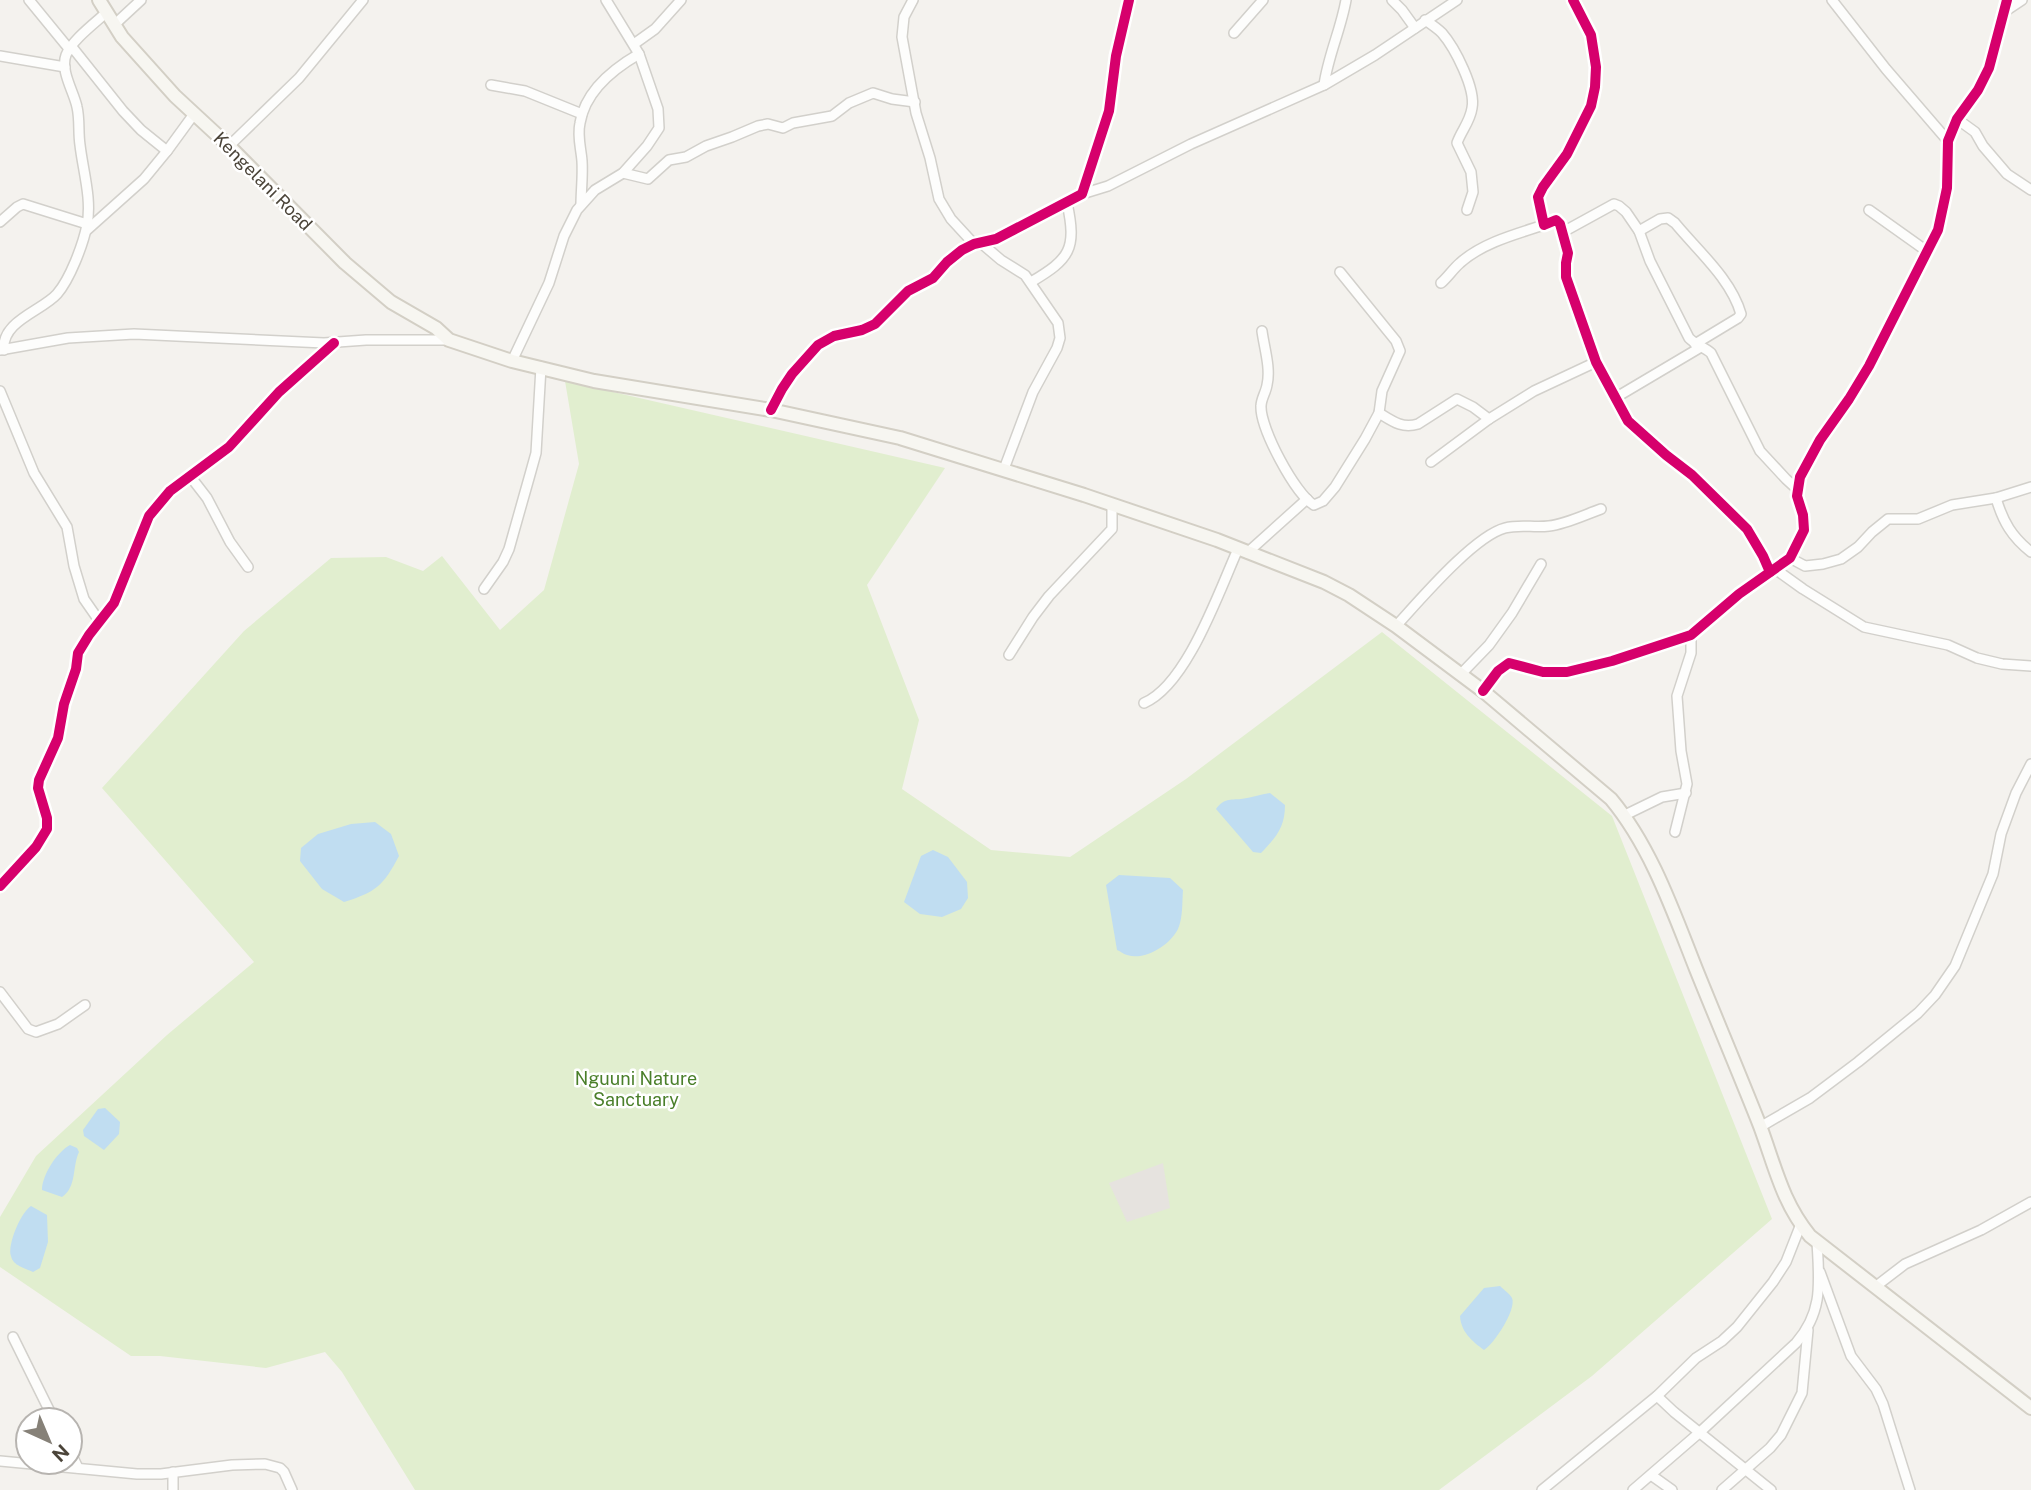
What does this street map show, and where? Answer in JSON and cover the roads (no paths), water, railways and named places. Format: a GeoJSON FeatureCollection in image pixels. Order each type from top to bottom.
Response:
{"type":"FeatureCollection","features":[{"type":"Feature","properties":{"kind":"main road","name":"Kengelani Road"},"geometry":{"type":"LineString","coordinates":[[100,0],[114,25],[176,96],[345,263],[391,302],[436,328],[449,340],[512,361],[594,381],[771,410],[900,438],[1004,468],[1242,551],[1337,588],[1396,626],[1483,691],[1611,799],[1625,815],[1677,921],[1760,1127],[1785,1198],[1801,1224],[1817,1241],[2031,1408]]}},
{"type":"Feature","properties":{"kind":"street"},"geometry":{"type":"LineString","coordinates":[[29,0],[123,111],[167,151]]}},
{"type":"Feature","properties":{"kind":"street"},"geometry":{"type":"LineString","coordinates":[[114,25],[141,0]]}},
{"type":"Feature","properties":{"kind":"street"},"geometry":{"type":"LineString","coordinates":[[229,146],[299,79],[363,0]]}},
{"type":"Feature","properties":{"kind":"street"},"geometry":{"type":"LineString","coordinates":[[512,361],[549,283],[564,236],[581,205],[595,190],[623,173],[648,146],[659,128],[658,109],[636,49],[606,0]]}},
{"type":"Feature","properties":{"kind":"street"},"geometry":{"type":"LineString","coordinates":[[581,205],[579,136],[582,114],[605,79],[681,0]]}},
{"type":"Feature","properties":{"kind":"street"},"geometry":{"type":"LineString","coordinates":[[913,0],[904,17],[902,37],[939,199],[951,219],[977,244],[1016,268],[1031,282],[1058,323],[1060,338],[1057,348],[1033,392],[1004,468]]}},
{"type":"Feature","properties":{"kind":"street"},"geometry":{"type":"LineString","coordinates":[[1082,194],[1104,130],[1112,96],[1116,56],[1129,0]]}},
{"type":"Feature","properties":{"kind":"street"},"geometry":{"type":"LineString","coordinates":[[1234,33],[1263,0]]}},
{"type":"Feature","properties":{"kind":"street"},"geometry":{"type":"LineString","coordinates":[[1324,85],[1346,0]]}},
{"type":"Feature","properties":{"kind":"street"},"geometry":{"type":"LineString","coordinates":[[1392,0],[1415,28]]}},
{"type":"Feature","properties":{"kind":"street"},"geometry":{"type":"LineString","coordinates":[[771,410],[787,382],[818,345],[834,336],[862,330],[875,324],[908,291],[933,278],[953,257],[977,244],[996,239],[1082,194],[1108,186],[1191,144],[1324,85],[1457,0]]}},
{"type":"Feature","properties":{"kind":"street"},"geometry":{"type":"LineString","coordinates":[[1544,225],[1538,197],[1567,155],[1591,106],[1595,87],[1596,67],[1591,36],[1573,0]]}},
{"type":"Feature","properties":{"kind":"street"},"geometry":{"type":"LineString","coordinates":[[1832,0],[1886,69],[1948,141]]}},
{"type":"Feature","properties":{"kind":"street"},"geometry":{"type":"LineString","coordinates":[[1483,691],[1503,666],[1509,663],[1543,672],[1567,672],[1612,662],[1691,635],[1716,612],[1790,558],[1804,530],[1797,496],[1800,477],[1819,440],[1869,366],[1938,230],[1947,188],[1948,141],[1957,119],[1978,90],[1989,68],[2007,0]]}},
{"type":"Feature","properties":{"kind":"street"},"geometry":{"type":"LineString","coordinates":[[2004,12],[2022,0]]}},
{"type":"Feature","properties":{"kind":"street"},"geometry":{"type":"LineString","coordinates":[[107,12],[71,48],[65,67],[79,121],[88,202],[86,227],[62,287],[50,300],[17,324],[5,339],[2,350],[68,338],[134,334],[334,343],[366,340],[449,340]]}},
{"type":"Feature","properties":{"kind":"street"},"geometry":{"type":"LineString","coordinates":[[1425,20],[1437,28],[1449,43],[1472,95],[1470,119],[1457,143],[1471,172],[1473,192],[1467,210]]}},
{"type":"Feature","properties":{"kind":"street"},"geometry":{"type":"LineString","coordinates":[[0,56],[65,67]]}},
{"type":"Feature","properties":{"kind":"street"},"geometry":{"type":"LineString","coordinates":[[491,85],[525,92],[582,114]]}},
{"type":"Feature","properties":{"kind":"street"},"geometry":{"type":"LineString","coordinates":[[623,173],[648,179],[669,160],[686,157],[706,146],[764,125],[783,128],[793,123],[832,116],[849,103],[870,94],[915,102]]}},
{"type":"Feature","properties":{"kind":"street"},"geometry":{"type":"LineString","coordinates":[[86,227],[144,180],[194,114]]}},
{"type":"Feature","properties":{"kind":"street"},"geometry":{"type":"LineString","coordinates":[[1957,119],[1975,132],[1983,146],[2007,174],[2031,190]]}},
{"type":"Feature","properties":{"kind":"street"},"geometry":{"type":"LineString","coordinates":[[1031,282],[1060,263],[1066,255],[1071,235],[1067,203]]}},
{"type":"Feature","properties":{"kind":"street"},"geometry":{"type":"LineString","coordinates":[[0,222],[17,206],[23,204],[86,227]]}},
{"type":"Feature","properties":{"kind":"street"},"geometry":{"type":"LineString","coordinates":[[1563,232],[1614,204],[1626,212],[1639,231],[1655,271],[1689,338],[1711,353],[1760,451],[1798,490]]}},
{"type":"Feature","properties":{"kind":"street"},"geometry":{"type":"LineString","coordinates":[[1869,210],[1928,252]]}},
{"type":"Feature","properties":{"kind":"street"},"geometry":{"type":"LineString","coordinates":[[1615,398],[1698,346],[1741,314],[1737,301],[1715,270],[1675,223],[1668,218],[1660,219],[1639,231]]}},
{"type":"Feature","properties":{"kind":"street"},"geometry":{"type":"LineString","coordinates":[[1441,284],[1460,263],[1474,253],[1501,239],[1556,220],[1563,232],[1568,253],[1566,277],[1596,362],[1628,421],[1692,475],[1747,530],[1772,570],[1864,627],[1948,645],[1978,658],[2002,664],[2031,666]]}},
{"type":"Feature","properties":{"kind":"street"},"geometry":{"type":"LineString","coordinates":[[1262,331],[1268,383],[1260,404],[1269,438],[1278,458],[1314,505],[1335,487],[1378,413],[1382,391],[1401,351],[1340,272]]}},
{"type":"Feature","properties":{"kind":"street"},"geometry":{"type":"LineString","coordinates":[[0,886],[36,847],[47,829],[47,818],[38,788],[39,780],[58,738],[78,653],[119,593],[149,516],[165,496],[229,447],[279,392],[334,343]]}},
{"type":"Feature","properties":{"kind":"street"},"geometry":{"type":"LineString","coordinates":[[1431,462],[1489,419],[1534,391],[1596,362]]}},
{"type":"Feature","properties":{"kind":"street"},"geometry":{"type":"LineString","coordinates":[[484,589],[509,549],[536,453],[541,367]]}},
{"type":"Feature","properties":{"kind":"street"},"geometry":{"type":"LineString","coordinates":[[0,391],[34,473],[67,527],[74,566],[84,599],[100,622]]}},
{"type":"Feature","properties":{"kind":"street"},"geometry":{"type":"LineString","coordinates":[[1378,413],[1398,425],[1411,426],[1457,399],[1489,419]]}},
{"type":"Feature","properties":{"kind":"street"},"geometry":{"type":"LineString","coordinates":[[190,476],[212,506],[230,542],[248,567]]}},
{"type":"Feature","properties":{"kind":"street"},"geometry":{"type":"LineString","coordinates":[[1790,558],[1805,566],[1841,559],[1888,519],[1918,519],[1952,505],[1996,498],[2031,487]]}},
{"type":"Feature","properties":{"kind":"street"},"geometry":{"type":"LineString","coordinates":[[1996,498],[2007,528],[2031,552]]}},
{"type":"Feature","properties":{"kind":"street"},"geometry":{"type":"LineString","coordinates":[[1144,703],[1166,689],[1178,672],[1242,551],[1307,499]]}},
{"type":"Feature","properties":{"kind":"street"},"geometry":{"type":"LineString","coordinates":[[1009,655],[1049,596],[1112,529],[1112,505]]}},
{"type":"Feature","properties":{"kind":"street"},"geometry":{"type":"LineString","coordinates":[[1396,626],[1444,575],[1496,531],[1518,526],[1552,526],[1601,509]]}},
{"type":"Feature","properties":{"kind":"street"},"geometry":{"type":"LineString","coordinates":[[1461,674],[1489,645],[1541,564]]}},
{"type":"Feature","properties":{"kind":"street"},"geometry":{"type":"LineString","coordinates":[[1675,831],[1686,793],[1687,776],[1681,751],[1677,696],[1690,653],[1691,635]]}},
{"type":"Feature","properties":{"kind":"street"},"geometry":{"type":"LineString","coordinates":[[1760,1127],[1810,1098],[1858,1062],[1918,1013],[1934,995],[1955,966],[1993,874],[2001,834],[2016,793],[2031,764]]}},
{"type":"Feature","properties":{"kind":"street"},"geometry":{"type":"LineString","coordinates":[[1625,815],[1662,797],[1686,793]]}},
{"type":"Feature","properties":{"kind":"street"},"geometry":{"type":"LineString","coordinates":[[0,992],[29,1029],[36,1032],[58,1024],[85,1005]]}},
{"type":"Feature","properties":{"kind":"street"},"geometry":{"type":"LineString","coordinates":[[1875,1287],[1905,1265],[1981,1230],[2031,1202]]}},
{"type":"Feature","properties":{"kind":"street"},"geometry":{"type":"LineString","coordinates":[[1542,1490],[1657,1396],[1696,1358],[1722,1341],[1750,1312],[1786,1262],[1801,1224]]}},
{"type":"Feature","properties":{"kind":"street"},"geometry":{"type":"LineString","coordinates":[[1722,1490],[1781,1435],[1802,1393],[1808,1330],[1818,1302],[1817,1241]]}},
{"type":"Feature","properties":{"kind":"street"},"geometry":{"type":"LineString","coordinates":[[1818,1268],[1851,1356],[1876,1389],[1883,1404],[1910,1490]]}},
{"type":"Feature","properties":{"kind":"street"},"geometry":{"type":"LineString","coordinates":[[1633,1490],[1699,1433],[1808,1330]]}},
{"type":"Feature","properties":{"kind":"street"},"geometry":{"type":"LineString","coordinates":[[13,1336],[47,1406]]}},
{"type":"Feature","properties":{"kind":"street"},"geometry":{"type":"LineString","coordinates":[[1657,1396],[1771,1490]]}},
{"type":"Feature","properties":{"kind":"street"},"geometry":{"type":"LineString","coordinates":[[84,1469],[136,1474],[232,1465],[274,1466],[284,1472],[292,1490]]}},
{"type":"Feature","properties":{"kind":"street"},"geometry":{"type":"LineString","coordinates":[[173,1472],[173,1490]]}},
{"type":"Feature","properties":{"kind":"street"},"geometry":{"type":"LineString","coordinates":[[1651,1475],[1672,1490]]}},
{"type":"Feature","properties":{"kind":"water"},"geometry":{"type":"Polygon","coordinates":[[[1270,793],[1285,805],[1283,820],[1275,837],[1261,853],[1253,852],[1216,809],[1227,800],[1270,793]]]}},
{"type":"Feature","properties":{"kind":"water"},"geometry":{"type":"Polygon","coordinates":[[[375,822],[391,834],[399,856],[378,886],[364,895],[344,902],[322,889],[300,861],[301,848],[318,834],[351,824],[375,822]]]}},
{"type":"Feature","properties":{"kind":"water"},"geometry":{"type":"Polygon","coordinates":[[[933,850],[948,857],[967,882],[968,898],[961,909],[942,917],[920,914],[904,902],[921,856],[933,850]]]}},
{"type":"Feature","properties":{"kind":"water"},"geometry":{"type":"Polygon","coordinates":[[[1119,875],[1170,878],[1183,890],[1182,915],[1178,929],[1169,941],[1149,954],[1126,955],[1117,950],[1106,885],[1119,875]]]}},
{"type":"Feature","properties":{"kind":"water"},"geometry":{"type":"Polygon","coordinates":[[[105,1108],[120,1122],[119,1134],[104,1150],[84,1136],[83,1130],[98,1109],[105,1108]]]}},
{"type":"Feature","properties":{"kind":"water"},"geometry":{"type":"Polygon","coordinates":[[[70,1145],[79,1152],[67,1193],[62,1197],[42,1190],[51,1164],[70,1145]]]}},
{"type":"Feature","properties":{"kind":"water"},"geometry":{"type":"Polygon","coordinates":[[[31,1206],[47,1215],[48,1242],[40,1268],[33,1272],[14,1262],[10,1251],[19,1222],[31,1206]]]}},
{"type":"Feature","properties":{"kind":"water"},"geometry":{"type":"Polygon","coordinates":[[[1500,1286],[1512,1298],[1513,1303],[1499,1334],[1484,1350],[1471,1340],[1460,1316],[1484,1288],[1500,1286]]]}},
{"type":"Feature","properties":{"kind":"park label","name":"Nguuni Nature Sanctuary"},"geometry":{"type":"Point","coordinates":[636,1088]}}]}
